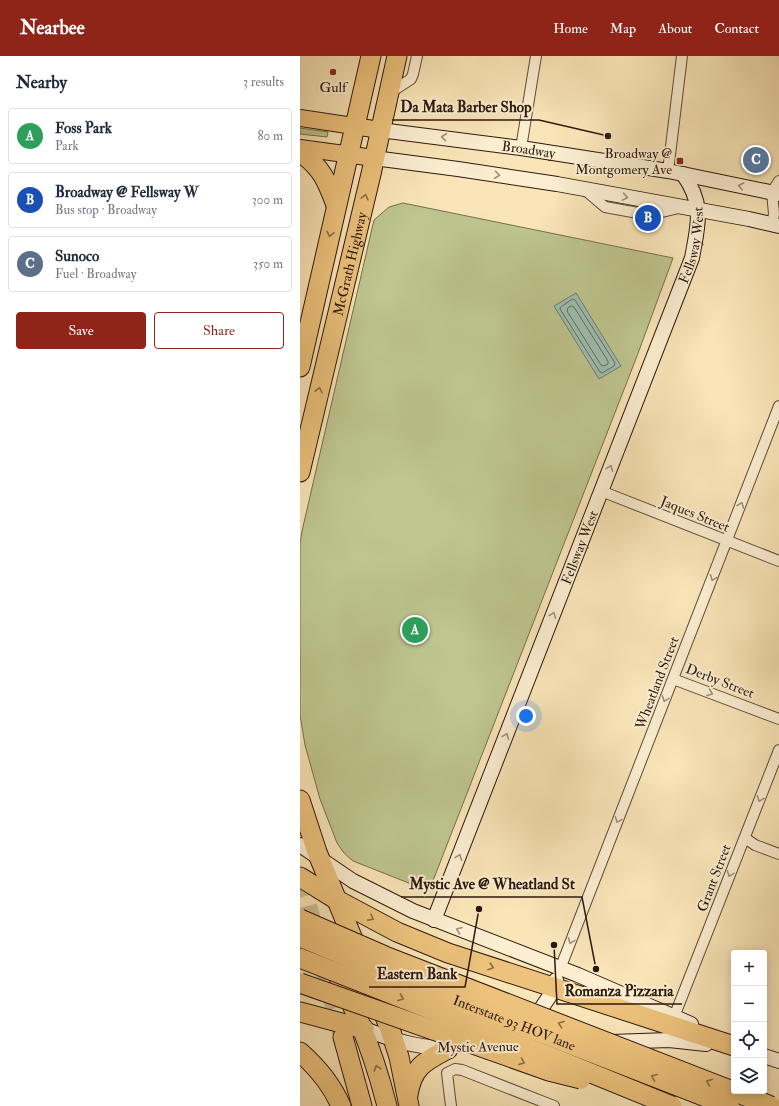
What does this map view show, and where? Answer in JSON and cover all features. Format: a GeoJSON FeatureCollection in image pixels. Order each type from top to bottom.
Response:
{"type":"FeatureCollection","features":[{"type":"Feature","properties":{"kind":"highway","name":"McGrath Highway"},"geometry":{"type":"LineString","coordinates":[[300,368],[371,56]]}},
{"type":"Feature","properties":{"kind":"highway","name":"McGrath Highway"},"geometry":{"type":"LineString","coordinates":[[300,472],[305,430],[374,158],[397,56]]}},
{"type":"Feature","properties":{"kind":"highway"},"geometry":{"type":"LineString","coordinates":[[300,152],[310,160],[324,176],[336,206]]}},
{"type":"Feature","properties":{"kind":"highway"},"geometry":{"type":"LineString","coordinates":[[300,800],[308,828],[394,1041],[408,1101]]}},
{"type":"Feature","properties":{"kind":"highway"},"geometry":{"type":"LineString","coordinates":[[300,877],[337,900],[397,932],[448,953],[553,988],[731,1043]]}},
{"type":"Feature","properties":{"kind":"highway"},"geometry":{"type":"LineString","coordinates":[[300,913],[336,934]]}},
{"type":"Feature","properties":{"kind":"highway"},"geometry":{"type":"LineString","coordinates":[[300,918],[392,958],[771,1106]]}},
{"type":"Feature","properties":{"kind":"highway"},"geometry":{"type":"LineString","coordinates":[[300,918],[312,932],[328,957],[364,1029],[387,1106]]}},
{"type":"Feature","properties":{"kind":"highway","name":"Interstate 93 HOV lane"},"geometry":{"type":"LineString","coordinates":[[300,937],[379,970],[730,1106]]}},
{"type":"Feature","properties":{"kind":"highway"},"geometry":{"type":"LineString","coordinates":[[300,958],[672,1106]]}},
{"type":"Feature","properties":{"kind":"highway"},"geometry":{"type":"LineString","coordinates":[[300,983],[549,1071],[634,1090]]}},
{"type":"Feature","properties":{"kind":"highway"},"geometry":{"type":"LineString","coordinates":[[300,1012],[364,1029]]}},
{"type":"Feature","properties":{"kind":"highway"},"geometry":{"type":"LineString","coordinates":[[343,1037],[362,1106]]}},
{"type":"Feature","properties":{"kind":"highway"},"geometry":{"type":"LineString","coordinates":[[408,1101],[412,1079],[419,1067],[427,1060],[448,1049]]}},
{"type":"Feature","properties":{"kind":"highway"},"geometry":{"type":"LineString","coordinates":[[300,1052],[315,1066],[341,1106]]}},
{"type":"Feature","properties":{"kind":"main road","name":"Broadway"},"geometry":{"type":"LineString","coordinates":[[300,118],[521,148],[777,189]]}},
{"type":"Feature","properties":{"kind":"main road"},"geometry":{"type":"LineString","coordinates":[[300,148],[507,176],[776,225]]}},
{"type":"Feature","properties":{"kind":"main road","name":"Fellsway West"},"geometry":{"type":"LineString","coordinates":[[434,920],[692,258],[699,220],[693,190],[683,174]]}},
{"type":"Feature","properties":{"kind":"main road"},"geometry":{"type":"LineString","coordinates":[[300,845],[359,885],[434,920],[597,983],[731,1043]]}},
{"type":"Feature","properties":{"kind":"main road"},"geometry":{"type":"LineString","coordinates":[[494,1048],[514,1038],[530,1025],[543,1008],[560,969]]}},
{"type":"Feature","properties":{"kind":"main road","name":"Mystic Avenue"},"geometry":{"type":"LineString","coordinates":[[300,1004],[394,1041],[420,1047],[448,1049],[494,1048],[669,1040],[704,1043],[731,1048]]}},
{"type":"Feature","properties":{"kind":"main road"},"geometry":{"type":"LineString","coordinates":[[767,1057],[779,1061]]}},
{"type":"Feature","properties":{"kind":"street"},"geometry":{"type":"LineString","coordinates":[[388,94],[411,80],[414,74],[417,56]]}},
{"type":"Feature","properties":{"kind":"street"},"geometry":{"type":"LineString","coordinates":[[521,148],[536,56]]}},
{"type":"Feature","properties":{"kind":"street"},"geometry":{"type":"LineString","coordinates":[[668,171],[682,56]]}},
{"type":"Feature","properties":{"kind":"street"},"geometry":{"type":"LineString","coordinates":[[776,225],[774,214],[777,189]]}},
{"type":"Feature","properties":{"kind":"street","name":"Wheatland Street"},"geometry":{"type":"LineString","coordinates":[[560,969],[779,406]]}},
{"type":"Feature","properties":{"kind":"street","name":"Jaques Street"},"geometry":{"type":"LineString","coordinates":[[601,491],[779,561]]}},
{"type":"Feature","properties":{"kind":"street","name":"Derby Street"},"geometry":{"type":"LineString","coordinates":[[673,678],[779,719]]}},
{"type":"Feature","properties":{"kind":"street","name":"Grant Street"},"geometry":{"type":"LineString","coordinates":[[674,1017],[779,750]]}},
{"type":"Feature","properties":{"kind":"street"},"geometry":{"type":"LineString","coordinates":[[745,838],[755,845],[779,854]]}},
{"type":"Feature","properties":{"kind":"street"},"geometry":{"type":"LineString","coordinates":[[451,1106],[448,1087],[448,1073],[449,1071],[455,1069],[462,1070],[554,1106]]}},
{"type":"Feature","properties":{"kind":"green space"},"geometry":{"type":"Polygon","coordinates":[[[300,128],[328,132],[327,137],[300,134],[300,128]]]}},
{"type":"Feature","properties":{"kind":"green space"},"geometry":{"type":"Polygon","coordinates":[[[403,203],[673,258],[637,356],[429,891],[353,861],[344,853],[337,843],[320,799],[305,745],[300,715],[300,544],[302,531],[374,220],[389,207],[403,203]]]}},
{"type":"Feature","properties":{"kind":"water"},"geometry":{"type":"Polygon","coordinates":[[[576,293],[621,366],[599,379],[554,306],[576,293]]]}},
{"type":"Feature","properties":{"kind":"tunnel"},"geometry":{"type":"LineString","coordinates":[[300,878],[343,1037]]}},
{"type":"Feature","properties":{"kind":"place","name":"Gulf"},"geometry":{"type":"Point","coordinates":[333,72]}},
{"type":"Feature","properties":{"kind":"place","name":"Da Mata Barber Shop"},"geometry":{"type":"Point","coordinates":[608,136]}},
{"type":"Feature","properties":{"kind":"place","name":"Sunoco"},"geometry":{"type":"Point","coordinates":[756,160]}},
{"type":"Feature","properties":{"kind":"place","name":"Broadway @ Montgomery Ave"},"geometry":{"type":"Point","coordinates":[680,161]}},
{"type":"Feature","properties":{"kind":"place","name":"Broadway @ Fellsway W"},"geometry":{"type":"Point","coordinates":[648,218]}},
{"type":"Feature","properties":{"kind":"place","name":"Foss Park"},"geometry":{"type":"Point","coordinates":[415,630]}},
{"type":"Feature","properties":{"kind":"place","name":"Eastern Bank"},"geometry":{"type":"Point","coordinates":[479,909]}},
{"type":"Feature","properties":{"kind":"place","name":"Romanza Pizzaria"},"geometry":{"type":"Point","coordinates":[554,945]}},
{"type":"Feature","properties":{"kind":"place","name":"Mystic Ave @ Wheatland St"},"geometry":{"type":"Point","coordinates":[596,969]}}]}
